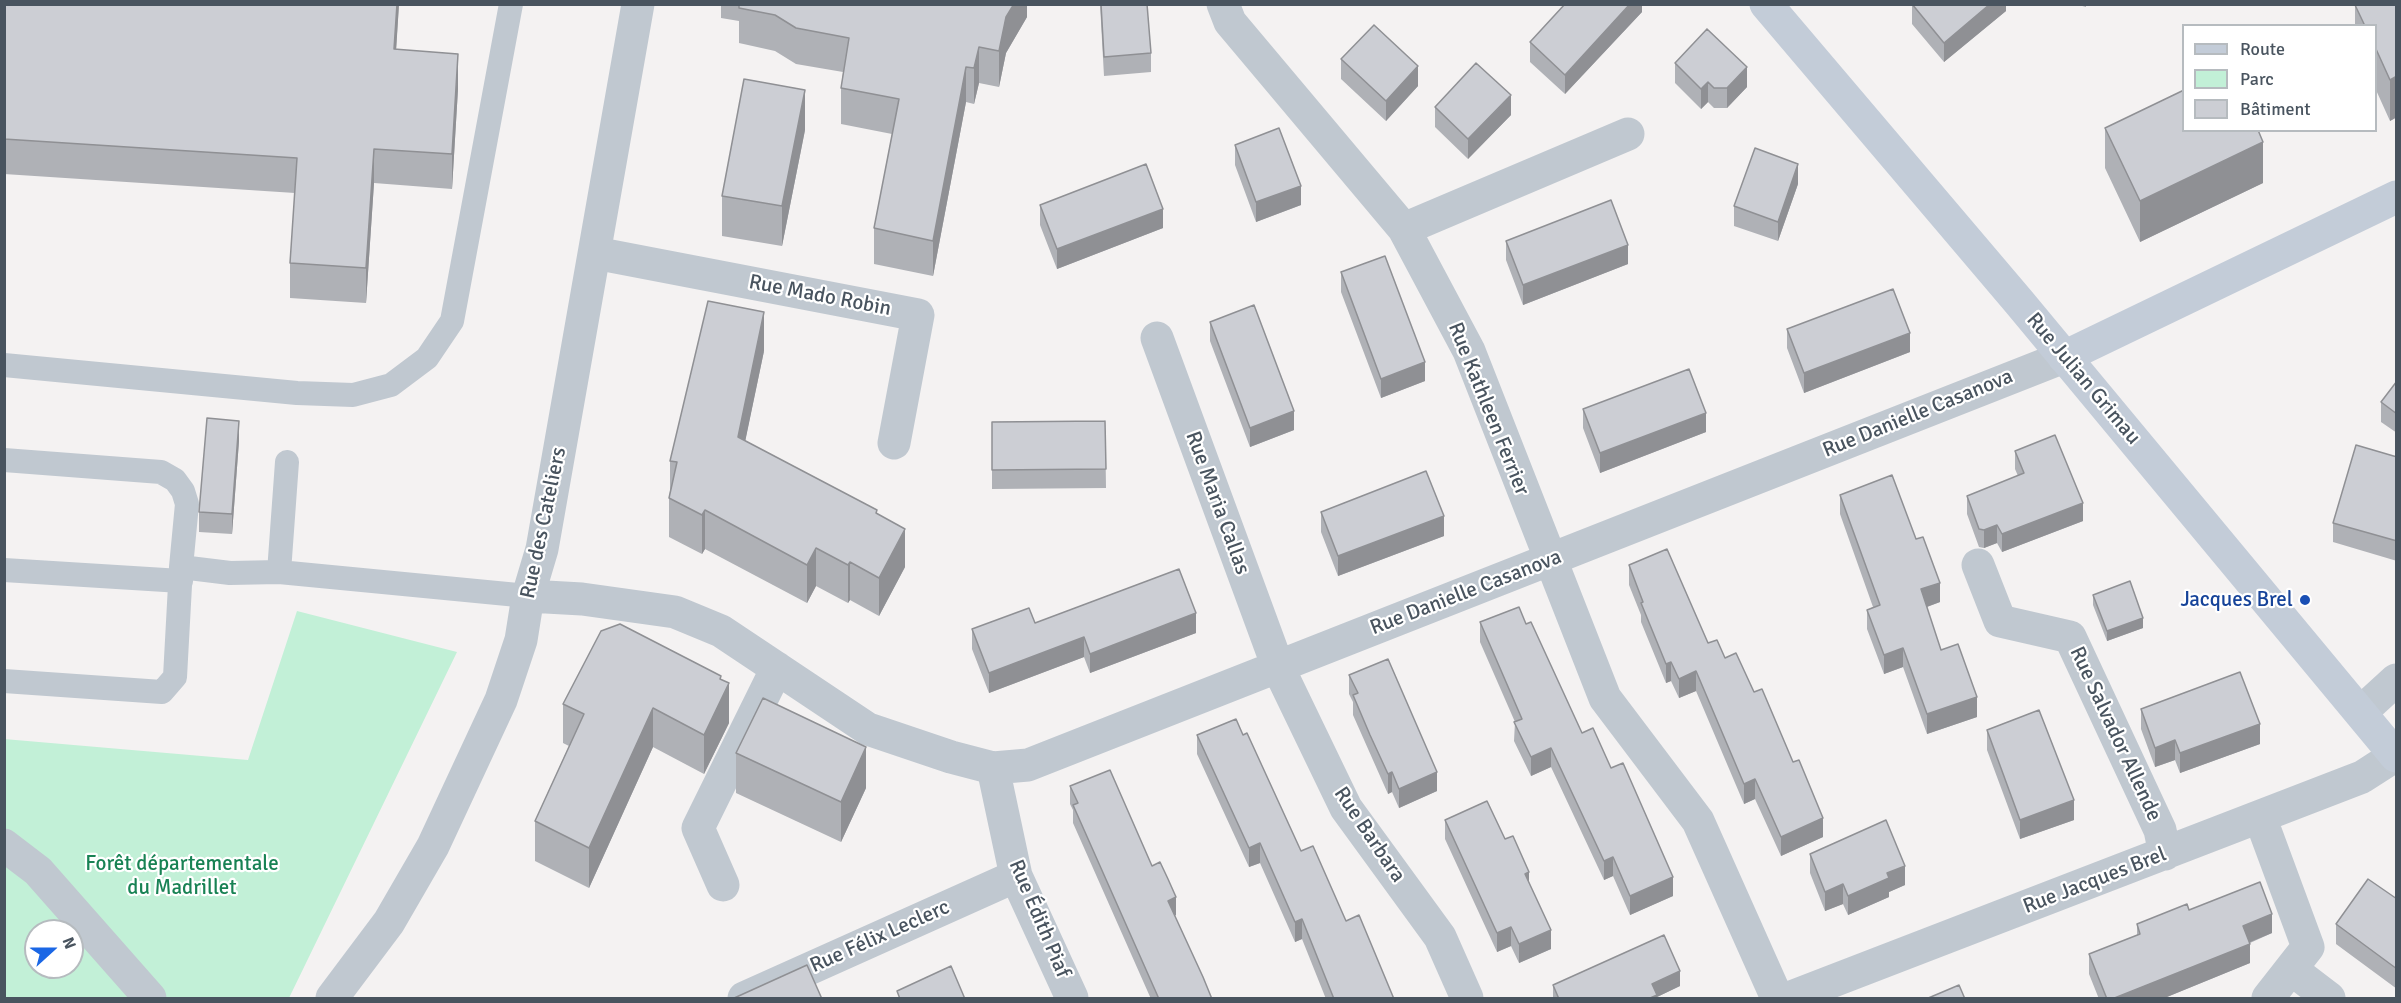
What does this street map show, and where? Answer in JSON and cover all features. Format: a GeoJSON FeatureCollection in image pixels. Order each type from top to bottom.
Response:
{"type":"FeatureCollection","features":[{"type":"Feature","properties":{"kind":"street","name":"Rue des Cateliers"},"geometry":{"type":"LineString","coordinates":[[332,999],[389,922],[433,846],[501,700],[521,639],[528,596],[542,549],[638,4]]}},
{"type":"Feature","properties":{"kind":"street","name":"Rue Kathleen Ferrier"},"geometry":{"type":"LineString","coordinates":[[1223,4],[1230,22],[1404,229],[1468,351],[1605,698],[1698,822],[1777,999]]}},
{"type":"Feature","properties":{"kind":"street","name":"Rue Julian Grimau"},"geometry":{"type":"LineString","coordinates":[[1766,4],[2396,755]]}},
{"type":"Feature","properties":{"kind":"street"},"geometry":{"type":"LineString","coordinates":[[1404,229],[1628,134]]}},
{"type":"Feature","properties":{"kind":"street","name":"Rue Danielle Casanova"},"geometry":{"type":"LineString","coordinates":[[528,596],[582,599],[675,612],[721,631],[868,729],[951,757],[993,768],[1028,765],[2064,357],[2397,197]]}},
{"type":"Feature","properties":{"kind":"street","name":"Rue Mado Robin"},"geometry":{"type":"LineString","coordinates":[[595,253],[918,315],[894,443]]}},
{"type":"Feature","properties":{"kind":"street","name":"Rue Maria Callas"},"geometry":{"type":"LineString","coordinates":[[1157,338],[1278,667]]}},
{"type":"Feature","properties":{"kind":"street","name":"Rue Salvador Allende"},"geometry":{"type":"LineString","coordinates":[[1978,565],[2000,621],[2070,637],[2160,830],[2165,854]]}},
{"type":"Feature","properties":{"kind":"street","name":"Rue Barbara"},"geometry":{"type":"LineString","coordinates":[[1278,667],[1346,808],[1440,938],[1467,999]]}},
{"type":"Feature","properties":{"kind":"street"},"geometry":{"type":"LineString","coordinates":[[723,885],[698,828],[777,668]]}},
{"type":"Feature","properties":{"kind":"street"},"geometry":{"type":"LineString","coordinates":[[2361,712],[2397,680]]}},
{"type":"Feature","properties":{"kind":"street","name":"Rue Jacques Brel"},"geometry":{"type":"LineString","coordinates":[[1789,999],[2362,777],[2396,755]]}},
{"type":"Feature","properties":{"kind":"street","name":"Rue Édith Piaf"},"geometry":{"type":"LineString","coordinates":[[993,768],[1016,876],[1072,999]]}},
{"type":"Feature","properties":{"kind":"street"},"geometry":{"type":"LineString","coordinates":[[2260,817],[2308,947],[2268,999]]}},
{"type":"Feature","properties":{"kind":"street"},"geometry":{"type":"LineString","coordinates":[[4,845],[38,871],[150,999]]}},
{"type":"Feature","properties":{"kind":"street","name":"Rue Félix Leclerc"},"geometry":{"type":"LineString","coordinates":[[744,999],[1016,876]]}},
{"type":"Feature","properties":{"kind":"street"},"geometry":{"type":"LineString","coordinates":[[2291,969],[2329,999]]}},
{"type":"Feature","properties":{"kind":"lane"},"geometry":{"type":"LineString","coordinates":[[4,365],[297,393],[353,395],[391,385],[427,358],[452,321],[511,4]]}},
{"type":"Feature","properties":{"kind":"lane"},"geometry":{"type":"LineString","coordinates":[[4,460],[160,472],[175,480],[183,491],[187,504],[175,676],[162,692],[4,681]]}},
{"type":"Feature","properties":{"kind":"lane"},"geometry":{"type":"LineString","coordinates":[[279,572],[287,462]]}},
{"type":"Feature","properties":{"kind":"lane"},"geometry":{"type":"LineString","coordinates":[[4,570],[181,574],[279,572],[528,596]]}},
{"type":"Feature","properties":{"kind":"green space","name":"Forêt départementale du Madrillet"},"geometry":{"type":"Polygon","coordinates":[[[297,611],[457,652],[289,998],[5,998],[4,739],[248,760],[297,611]]]}},
{"type":"Feature","properties":{"kind":"building"},"geometry":{"type":"Polygon","coordinates":[[[4,4],[397,4],[394,49],[458,54],[452,154],[374,149],[366,268],[290,263],[297,158],[4,139],[4,4]]]}},
{"type":"Feature","properties":{"kind":"building"},"geometry":{"type":"Polygon","coordinates":[[[739,4],[1014,4],[1006,17],[999,51],[979,47],[974,68],[966,67],[933,241],[874,228],[899,99],[841,88],[849,38],[796,28],[775,15],[739,8],[739,4]]]}},
{"type":"Feature","properties":{"kind":"building"},"geometry":{"type":"Polygon","coordinates":[[[1101,4],[1147,4],[1151,53],[1104,57],[1101,4]]]}},
{"type":"Feature","properties":{"kind":"building"},"geometry":{"type":"Polygon","coordinates":[[[1565,4],[1630,4],[1565,75],[1530,42],[1565,4]]]}},
{"type":"Feature","properties":{"kind":"building"},"geometry":{"type":"Polygon","coordinates":[[[1912,4],[1990,4],[1944,43],[1912,4]]]}},
{"type":"Feature","properties":{"kind":"building"},"geometry":{"type":"Polygon","coordinates":[[[2397,4],[2397,76],[2390,80],[2377,51],[2377,24],[2364,24],[2355,5],[2397,4]]]}},
{"type":"Feature","properties":{"kind":"building"},"geometry":{"type":"Polygon","coordinates":[[[1374,25],[1418,66],[1386,101],[1341,59],[1374,25]]]}},
{"type":"Feature","properties":{"kind":"building"},"geometry":{"type":"Polygon","coordinates":[[[1707,29],[1747,67],[1727,88],[1714,88],[1708,82],[1701,89],[1675,63],[1707,29]]]}},
{"type":"Feature","properties":{"kind":"building"},"geometry":{"type":"Polygon","coordinates":[[[1476,63],[1511,95],[1468,139],[1435,107],[1476,63]]]}},
{"type":"Feature","properties":{"kind":"building"},"geometry":{"type":"Polygon","coordinates":[[[744,79],[805,90],[782,206],[722,196],[744,79]]]}},
{"type":"Feature","properties":{"kind":"building"},"geometry":{"type":"Polygon","coordinates":[[[2182,91],[2182,132],[2259,132],[2263,142],[2140,201],[2105,128],[2182,91]]]}},
{"type":"Feature","properties":{"kind":"building"},"geometry":{"type":"Polygon","coordinates":[[[1279,128],[1301,186],[1256,202],[1235,145],[1279,128]]]}},
{"type":"Feature","properties":{"kind":"building"},"geometry":{"type":"Polygon","coordinates":[[[1755,148],[1798,164],[1778,222],[1734,206],[1755,148]]]}},
{"type":"Feature","properties":{"kind":"building"},"geometry":{"type":"Polygon","coordinates":[[[1146,164],[1163,209],[1057,249],[1040,205],[1146,164]]]}},
{"type":"Feature","properties":{"kind":"building"},"geometry":{"type":"Polygon","coordinates":[[[1611,200],[1628,245],[1523,285],[1506,241],[1611,200]]]}},
{"type":"Feature","properties":{"kind":"building"},"geometry":{"type":"Polygon","coordinates":[[[1385,256],[1425,362],[1381,379],[1341,272],[1385,256]]]}},
{"type":"Feature","properties":{"kind":"building"},"geometry":{"type":"Polygon","coordinates":[[[1893,289],[1910,333],[1804,373],[1787,329],[1893,289]]]}},
{"type":"Feature","properties":{"kind":"building"},"geometry":{"type":"Polygon","coordinates":[[[708,301],[764,312],[738,437],[877,510],[876,513],[905,529],[879,578],[850,562],[848,565],[816,548],[807,565],[705,510],[702,515],[669,498],[677,462],[670,461],[708,301]]]}},
{"type":"Feature","properties":{"kind":"building"},"geometry":{"type":"Polygon","coordinates":[[[1254,305],[1294,411],[1250,428],[1210,322],[1254,305]]]}},
{"type":"Feature","properties":{"kind":"building"},"geometry":{"type":"Polygon","coordinates":[[[1689,369],[1706,413],[1600,453],[1583,409],[1689,369]]]}},
{"type":"Feature","properties":{"kind":"building"},"geometry":{"type":"Polygon","coordinates":[[[2397,381],[2397,414],[2381,402],[2397,381]]]}},
{"type":"Feature","properties":{"kind":"building"},"geometry":{"type":"Polygon","coordinates":[[[207,418],[239,421],[232,514],[199,512],[207,418]]]}},
{"type":"Feature","properties":{"kind":"building"},"geometry":{"type":"Polygon","coordinates":[[[1105,421],[1106,469],[992,470],[992,422],[1105,421]]]}},
{"type":"Feature","properties":{"kind":"building"},"geometry":{"type":"Polygon","coordinates":[[[2055,435],[2083,503],[2002,534],[1997,525],[1984,530],[1979,529],[1967,496],[2024,473],[2015,451],[2055,435]]]}},
{"type":"Feature","properties":{"kind":"building"},"geometry":{"type":"Polygon","coordinates":[[[2356,445],[2397,457],[2397,541],[2333,523],[2356,445]]]}},
{"type":"Feature","properties":{"kind":"building"},"geometry":{"type":"Polygon","coordinates":[[[1426,471],[1444,516],[1338,556],[1321,512],[1426,471]]]}},
{"type":"Feature","properties":{"kind":"building"},"geometry":{"type":"Polygon","coordinates":[[[1892,475],[1916,539],[1923,537],[1940,583],[1921,589],[1941,650],[1958,644],[1977,697],[1927,714],[1903,648],[1884,655],[1867,610],[1880,605],[1840,495],[1892,475]]]}},
{"type":"Feature","properties":{"kind":"building"},"geometry":{"type":"Polygon","coordinates":[[[1667,549],[1708,643],[1717,640],[1725,658],[1736,653],[1754,692],[1762,689],[1793,762],[1799,760],[1823,818],[1781,837],[1755,779],[1744,784],[1696,671],[1679,679],[1671,662],[1666,664],[1641,603],[1643,602],[1629,565],[1667,549]]]}},
{"type":"Feature","properties":{"kind":"building"},"geometry":{"type":"Polygon","coordinates":[[[1179,569],[1196,613],[1090,654],[1084,637],[989,673],[972,629],[1029,608],[1035,623],[1179,569]]]}},
{"type":"Feature","properties":{"kind":"building"},"geometry":{"type":"Polygon","coordinates":[[[2130,581],[2143,618],[2107,631],[2093,595],[2130,581]]]}},
{"type":"Feature","properties":{"kind":"building"},"geometry":{"type":"Polygon","coordinates":[[[1519,607],[1526,624],[1531,622],[1582,733],[1593,728],[1611,768],[1623,763],[1673,877],[1630,896],[1613,857],[1604,861],[1551,748],[1531,757],[1514,722],[1522,719],[1480,622],[1519,607]]]}},
{"type":"Feature","properties":{"kind":"building"},"geometry":{"type":"Polygon","coordinates":[[[620,624],[721,676],[720,679],[729,683],[704,735],[653,708],[589,848],[535,821],[584,714],[563,704],[601,631],[620,624]]]}},
{"type":"Feature","properties":{"kind":"building"},"geometry":{"type":"Polygon","coordinates":[[[1388,659],[1437,772],[1399,789],[1392,772],[1388,774],[1370,735],[1353,695],[1358,693],[1349,675],[1388,659]]]}},
{"type":"Feature","properties":{"kind":"building"},"geometry":{"type":"Polygon","coordinates":[[[2240,672],[2260,724],[2180,753],[2175,740],[2155,748],[2141,709],[2240,672]]]}},
{"type":"Feature","properties":{"kind":"building"},"geometry":{"type":"Polygon","coordinates":[[[763,698],[866,747],[841,802],[736,753],[763,698]]]}},
{"type":"Feature","properties":{"kind":"building"},"geometry":{"type":"Polygon","coordinates":[[[2039,710],[2074,800],[2020,820],[1987,730],[2039,710]]]}},
{"type":"Feature","properties":{"kind":"building"},"geometry":{"type":"Polygon","coordinates":[[[1236,719],[1243,735],[1247,733],[1301,851],[1313,846],[1346,921],[1359,915],[1394,999],[1334,999],[1302,919],[1295,922],[1260,843],[1249,848],[1197,735],[1236,719]]]}},
{"type":"Feature","properties":{"kind":"building"},"geometry":{"type":"Polygon","coordinates":[[[1110,770],[1152,866],[1160,862],[1168,879],[1176,897],[1168,901],[1212,999],[1159,999],[1073,805],[1078,803],[1070,786],[1110,770]]]}},
{"type":"Feature","properties":{"kind":"building"},"geometry":{"type":"Polygon","coordinates":[[[1487,801],[1505,839],[1513,836],[1529,872],[1525,874],[1551,930],[1519,944],[1511,927],[1497,933],[1445,820],[1487,801]]]}},
{"type":"Feature","properties":{"kind":"building"},"geometry":{"type":"Polygon","coordinates":[[[1886,820],[1905,866],[1887,873],[1889,878],[1848,896],[1843,884],[1825,892],[1810,854],[1886,820]]]}},
{"type":"Feature","properties":{"kind":"building"},"geometry":{"type":"Polygon","coordinates":[[[2368,879],[2397,899],[2397,969],[2336,924],[2368,879]]]}},
{"type":"Feature","properties":{"kind":"building"},"geometry":{"type":"Polygon","coordinates":[[[2260,882],[2272,914],[2243,926],[2250,944],[2107,999],[2089,954],[2140,934],[2137,924],[2187,904],[2189,910],[2260,882]]]}},
{"type":"Feature","properties":{"kind":"building"},"geometry":{"type":"Polygon","coordinates":[[[1664,935],[1680,971],[1652,984],[1657,995],[1648,999],[1559,999],[1553,985],[1664,935]]]}},
{"type":"Feature","properties":{"kind":"building"},"geometry":{"type":"Polygon","coordinates":[[[807,965],[822,999],[732,999],[807,965]]]}},
{"type":"Feature","properties":{"kind":"building"},"geometry":{"type":"Polygon","coordinates":[[[951,966],[965,999],[900,999],[897,991],[951,966]]]}},
{"type":"Feature","properties":{"kind":"building"},"geometry":{"type":"Polygon","coordinates":[[[1959,985],[1965,999],[1926,999],[1959,985]]]}},
{"type":"Feature","properties":{"kind":"place","name":"Jacques Brel"},"geometry":{"type":"Point","coordinates":[2305,600]}}]}
